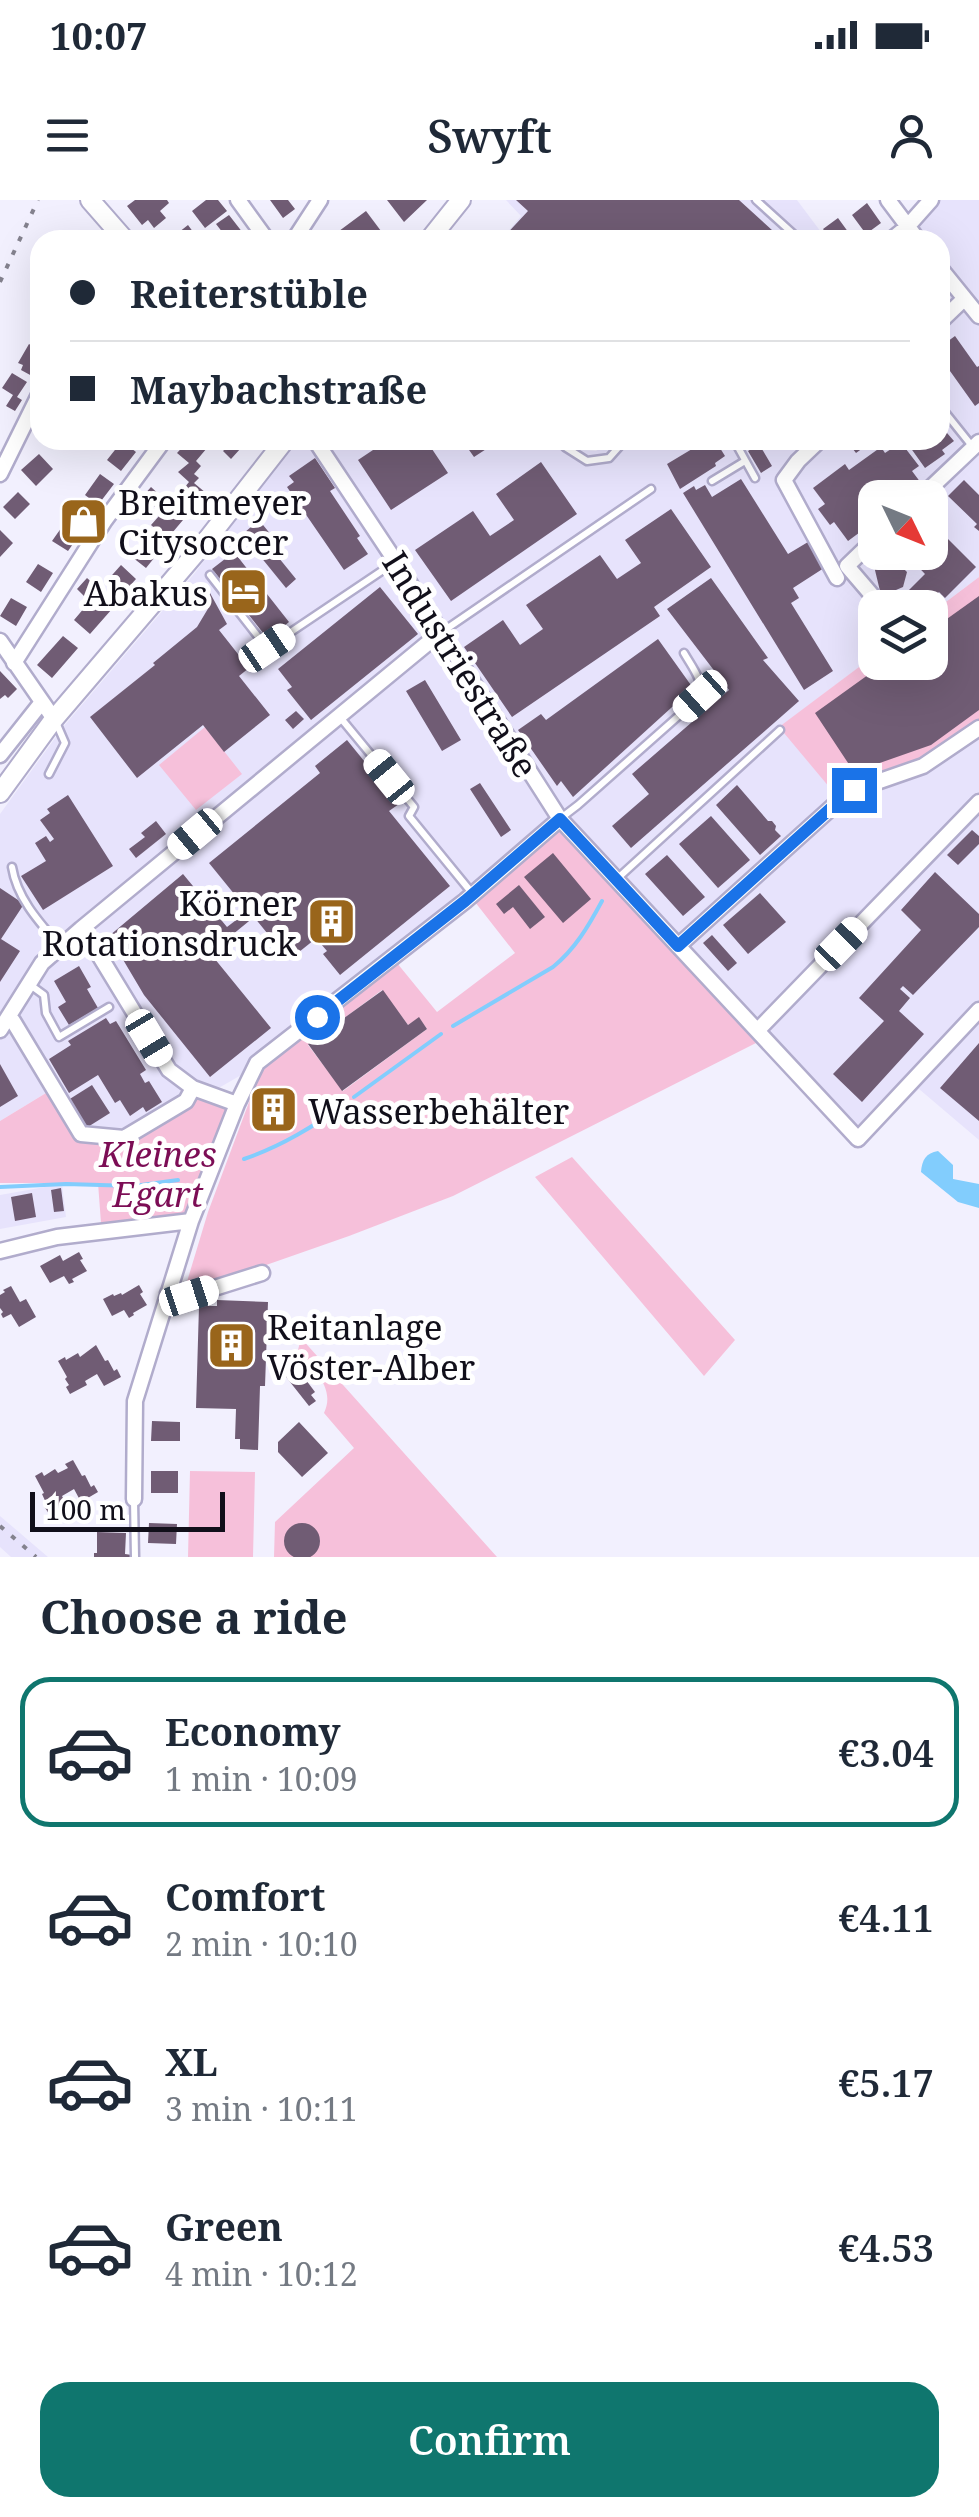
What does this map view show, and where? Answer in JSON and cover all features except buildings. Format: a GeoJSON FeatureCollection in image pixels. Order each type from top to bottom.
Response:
{"type":"FeatureCollection","features":[{"type":"Feature","properties":{"kind":"street"},"geometry":{"type":"LineString","coordinates":[[90,200],[115,230]]}},
{"type":"Feature","properties":{"kind":"street"},"geometry":{"type":"LineString","coordinates":[[238,200],[260,230]]}},
{"type":"Feature","properties":{"kind":"street"},"geometry":{"type":"LineString","coordinates":[[300,230],[320,200]]}},
{"type":"Feature","properties":{"kind":"street"},"geometry":{"type":"LineString","coordinates":[[437,230],[461,200]]}},
{"type":"Feature","properties":{"kind":"street"},"geometry":{"type":"LineString","coordinates":[[888,200],[910,230]]}},
{"type":"Feature","properties":{"kind":"street"},"geometry":{"type":"LineString","coordinates":[[904,230],[932,200]]}},
{"type":"Feature","properties":{"kind":"street"},"geometry":{"type":"LineString","coordinates":[[950,281],[979,316]]}},
{"type":"Feature","properties":{"kind":"street"},"geometry":{"type":"LineString","coordinates":[[950,312],[964,299]]}},
{"type":"Feature","properties":{"kind":"street"},"geometry":{"type":"LineString","coordinates":[[0,474],[30,412]]}},
{"type":"Feature","properties":{"kind":"street"},"geometry":{"type":"LineString","coordinates":[[939,480],[976,445]]}},
{"type":"Feature","properties":{"kind":"street"},"geometry":{"type":"LineString","coordinates":[[14,663],[104,520],[156,450]]}},
{"type":"Feature","properties":{"kind":"street"},"geometry":{"type":"LineString","coordinates":[[0,793],[54,719],[277,450]]}},
{"type":"Feature","properties":{"kind":"street","name":"Industriestraße"},"geometry":{"type":"LineString","coordinates":[[322,450],[560,819],[858,1139],[979,1010]]}},
{"type":"Feature","properties":{"kind":"street"},"geometry":{"type":"LineString","coordinates":[[810,450],[784,480],[837,578]]}},
{"type":"Feature","properties":{"kind":"street"},"geometry":{"type":"LineString","coordinates":[[858,555],[847,566],[867,590]]}},
{"type":"Feature","properties":{"kind":"street"},"geometry":{"type":"LineString","coordinates":[[4,1024],[42,963],[60,946],[440,633]]}},
{"type":"Feature","properties":{"kind":"street"},"geometry":{"type":"LineString","coordinates":[[0,642],[54,719]]}},
{"type":"Feature","properties":{"kind":"street"},"geometry":{"type":"LineString","coordinates":[[0,755],[42,702]]}},
{"type":"Feature","properties":{"kind":"street"},"geometry":{"type":"LineString","coordinates":[[678,946],[840,800],[854,790],[923,766],[979,728]]}},
{"type":"Feature","properties":{"kind":"street"},"geometry":{"type":"LineString","coordinates":[[758,1030],[979,802]]}},
{"type":"Feature","properties":{"kind":"street"},"geometry":{"type":"LineString","coordinates":[[134,1498],[135,1401],[192,1221],[237,1104],[258,1063],[473,894],[560,819]]}},
{"type":"Feature","properties":{"kind":"street"},"geometry":{"type":"LineString","coordinates":[[81,928],[169,1070],[193,1088],[237,1104]]}},
{"type":"Feature","properties":{"kind":"street"},"geometry":{"type":"LineString","coordinates":[[4,1024],[13,1022],[81,1134],[124,1138],[186,1102],[193,1088]]}},
{"type":"Feature","properties":{"kind":"street"},"geometry":{"type":"LineString","coordinates":[[0,1251],[57,1237],[192,1221]]}},
{"type":"Feature","properties":{"kind":"street"},"geometry":{"type":"LineString","coordinates":[[168,1293],[189,1296],[262,1273]]}},
{"type":"Feature","properties":{"kind":"lane"},"geometry":{"type":"LineString","coordinates":[[756,200],[789,230]]}},
{"type":"Feature","properties":{"kind":"lane"},"geometry":{"type":"LineString","coordinates":[[950,417],[976,445]]}},
{"type":"Feature","properties":{"kind":"lane"},"geometry":{"type":"LineString","coordinates":[[569,450],[587,461],[609,458],[616,450]]}},
{"type":"Feature","properties":{"kind":"lane"},"geometry":{"type":"LineString","coordinates":[[740,450],[755,478]]}},
{"type":"Feature","properties":{"kind":"lane"},"geometry":{"type":"LineString","coordinates":[[712,481],[746,461]]}},
{"type":"Feature","properties":{"kind":"lane"},"geometry":{"type":"LineString","coordinates":[[440,633],[651,490]]}},
{"type":"Feature","properties":{"kind":"lane"},"geometry":{"type":"LineString","coordinates":[[210,575],[267,648],[396,562]]}},
{"type":"Feature","properties":{"kind":"lane"},"geometry":{"type":"LineString","coordinates":[[560,819],[700,696],[702,686],[684,653]]}},
{"type":"Feature","properties":{"kind":"lane"},"geometry":{"type":"LineString","coordinates":[[339,716],[414,807],[409,816],[473,894]]}},
{"type":"Feature","properties":{"kind":"lane"},"geometry":{"type":"LineString","coordinates":[[49,774],[64,744],[54,719]]}},
{"type":"Feature","properties":{"kind":"lane"},"geometry":{"type":"LineString","coordinates":[[617,879],[780,730]]}},
{"type":"Feature","properties":{"kind":"lane"},"geometry":{"type":"LineString","coordinates":[[12,868],[33,915],[60,946]]}},
{"type":"Feature","properties":{"kind":"lane"},"geometry":{"type":"LineString","coordinates":[[29,984],[44,995],[46,1013],[59,1037],[109,1007]]}},
{"type":"Feature","properties":{"kind":"lane"},"geometry":{"type":"LineString","coordinates":[[134,1498],[135,1557]]}},
{"type":"Feature","properties":{"kind":"shaded area"},"geometry":{"type":"Polygon","coordinates":[[[506,200],[797,200],[820,230],[509,230],[521,216],[506,200]]]}},
{"type":"Feature","properties":{"kind":"shaded area"},"geometry":{"type":"Polygon","coordinates":[[[918,200],[979,200],[979,577],[948,600],[948,590],[858,590],[858,668],[779,728],[923,773],[979,738],[979,1140],[919,1089],[860,1148],[756,1043],[554,820],[264,1062],[125,1142],[80,1138],[51,1090],[0,1121],[0,814],[63,727],[194,574],[289,450],[950,450],[950,230],[890,230],[918,200]]]}},
{"type":"Feature","properties":{"kind":"shaded area"},"geometry":{"type":"Polygon","coordinates":[[[62,1184],[66,1217],[0,1229],[0,1195],[62,1184]]]}},
{"type":"Feature","properties":{"kind":"shaded area"},"geometry":{"type":"Polygon","coordinates":[[[0,1516],[48,1557],[11,1557],[0,1547],[0,1516]]]}},
{"type":"Feature","properties":{"kind":"green space"},"geometry":{"type":"Polygon","coordinates":[[[979,577],[979,738],[923,773],[840,800],[779,727],[858,668],[858,680],[948,680],[948,600],[979,577]]]}},
{"type":"Feature","properties":{"kind":"green space"},"geometry":{"type":"Polygon","coordinates":[[[205,727],[242,774],[196,810],[159,765],[205,727]]]}},
{"type":"Feature","properties":{"kind":"green space"},"geometry":{"type":"Polygon","coordinates":[[[554,820],[756,1043],[453,1196],[197,1289],[186,1285],[208,1212],[264,1062],[554,820]],[[475,902],[397,963],[437,1012],[515,953],[475,902]],[[382,990],[308,1045],[343,1091],[427,1029],[419,1018],[408,1025],[382,990]]]}},
{"type":"Feature","properties":{"kind":"green space","name":"Kleines Egart"},"geometry":{"type":"Polygon","coordinates":[[[51,1090],[80,1138],[125,1142],[199,1098],[226,1109],[191,1213],[101,1223],[98,1183],[0,1183],[0,1121],[51,1090]]]}},
{"type":"Feature","properties":{"kind":"green space"},"geometry":{"type":"Polygon","coordinates":[[[572,1157],[735,1340],[704,1376],[535,1177],[572,1157]]]}},
{"type":"Feature","properties":{"kind":"green space"},"geometry":{"type":"Polygon","coordinates":[[[301,1338],[497,1557],[274,1557],[275,1522],[354,1448],[324,1413],[325,1387],[298,1350],[301,1338]]]}},
{"type":"Feature","properties":{"kind":"green space"},"geometry":{"type":"Polygon","coordinates":[[[190,1471],[255,1472],[253,1557],[188,1557],[190,1471]]]}},
{"type":"Feature","properties":{"kind":"water"},"geometry":{"type":"Polygon","coordinates":[[[938,1151],[953,1165],[953,1179],[979,1184],[979,1208],[958,1202],[921,1172],[925,1158],[938,1151]]]}},
{"type":"Feature","properties":{"kind":"waterway"},"geometry":{"type":"LineString","coordinates":[[453,1026],[553,967],[580,937],[602,901]]}},
{"type":"Feature","properties":{"kind":"waterway"},"geometry":{"type":"LineString","coordinates":[[354,1097],[441,1034]]}},
{"type":"Feature","properties":{"kind":"waterway"},"geometry":{"type":"LineString","coordinates":[[244,1159],[297,1135],[347,1103]]}},
{"type":"Feature","properties":{"kind":"waterway"},"geometry":{"type":"LineString","coordinates":[[0,1187],[134,1186],[178,1180]]}},
{"type":"Feature","properties":{"kind":"railway"},"geometry":{"type":"LineString","coordinates":[[0,282],[38,200]]}},
{"type":"Feature","properties":{"kind":"railway"},"geometry":{"type":"LineString","coordinates":[[0,1526],[36,1557]]}},
{"type":"Feature","properties":{"kind":"place","name":"Breitmeyer Citysoccer"},"geometry":{"type":"Point","coordinates":[83,521]}},
{"type":"Feature","properties":{"kind":"place","name":"Abakus"},"geometry":{"type":"Point","coordinates":[243,592]}},
{"type":"Feature","properties":{"kind":"place","name":"Körner Rotationsdruck"},"geometry":{"type":"Point","coordinates":[332,922]}},
{"type":"Feature","properties":{"kind":"place","name":"Wasserbehälter"},"geometry":{"type":"Point","coordinates":[273,1110]}},
{"type":"Feature","properties":{"kind":"place","name":"Reitanlage Vöster-Alber"},"geometry":{"type":"Point","coordinates":[232,1346]}},
{"type":"Feature","properties":{"kind":"route"},"geometry":{"type":"LineString","coordinates":[[317,1017],[465,901],[560,819],[678,946],[854,790]]}}]}
